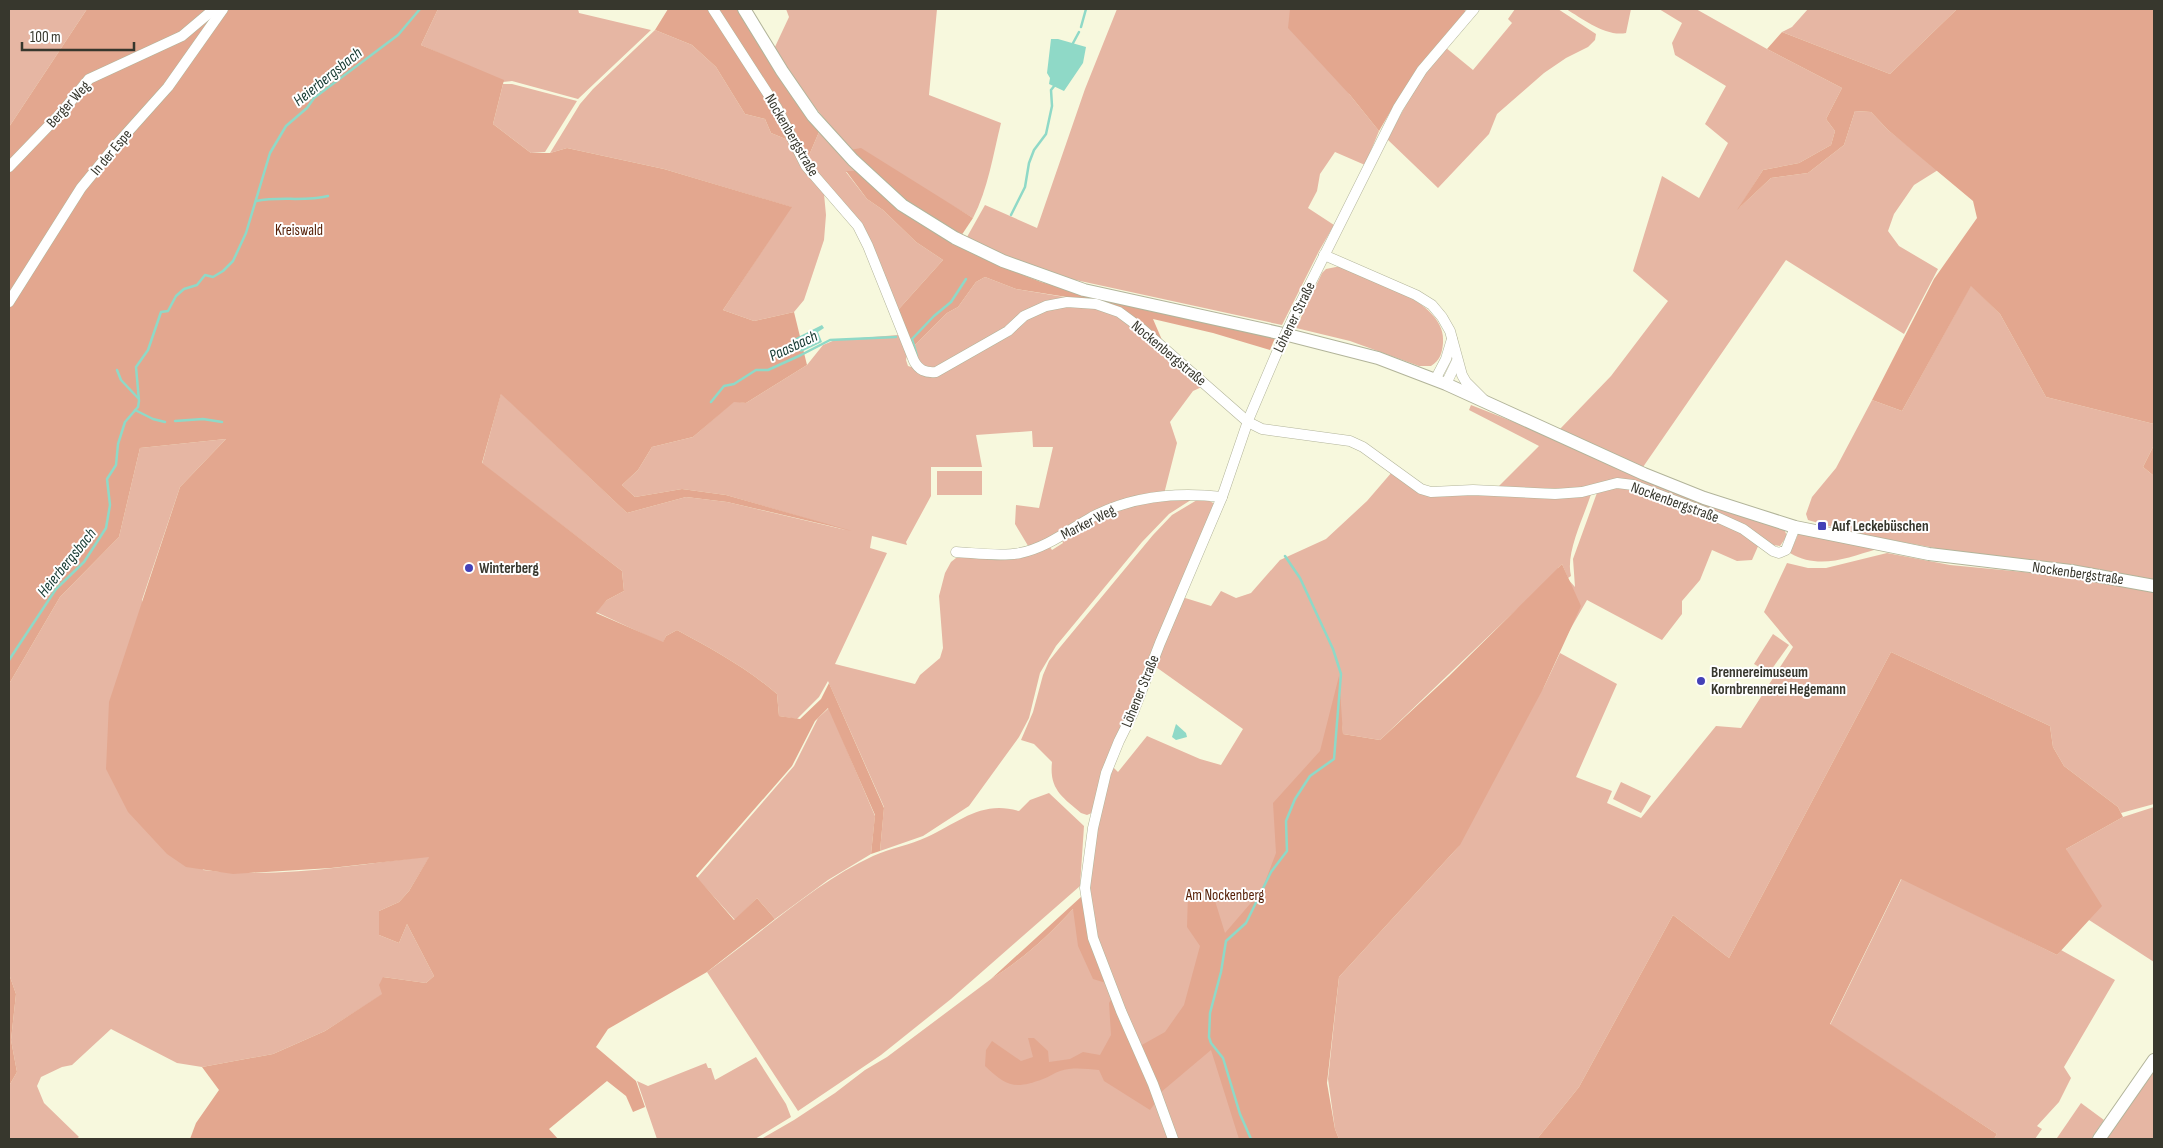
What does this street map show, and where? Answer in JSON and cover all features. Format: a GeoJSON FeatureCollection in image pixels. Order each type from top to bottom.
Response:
{"type":"FeatureCollection","features":[{"type":"Feature","properties":{"kind":"main road","name":"Nockenbergstraße"},"geometry":{"type":"LineString","coordinates":[[744,9],[782,71],[813,116],[854,160],[902,205],[955,238],[1003,261],[1084,290],[1348,349],[1440,382],[1644,474],[1704,498],[1795,527],[1929,554],[2071,571],[2154,586]]}},
{"type":"Feature","properties":{"kind":"main road"},"geometry":{"type":"LineString","coordinates":[[2099,1139],[2154,1060]]}},
{"type":"Feature","properties":{"kind":"street","name":"Berger Weg"},"geometry":{"type":"LineString","coordinates":[[9,167],[62,112],[89,79],[182,36],[214,9]]}},
{"type":"Feature","properties":{"kind":"street","name":"In der Espe"},"geometry":{"type":"LineString","coordinates":[[9,302],[81,188],[168,87],[223,9]]}},
{"type":"Feature","properties":{"kind":"street","name":"Nockenbergstraße"},"geometry":{"type":"LineString","coordinates":[[713,9],[777,108],[806,166],[858,226],[868,246],[911,355],[924,372],[936,372],[1008,331],[1024,316],[1046,306],[1067,302],[1096,304],[1119,312],[1142,329],[1248,422],[1262,429],[1350,441],[1363,447],[1413,485],[1431,492],[1473,490],[1555,494],[1582,492],[1618,483],[1633,485],[1743,529],[1773,551],[1780,553],[1786,550],[1795,527]]}},
{"type":"Feature","properties":{"kind":"street","name":"Löhener Straße"},"geometry":{"type":"LineString","coordinates":[[1173,1139],[1153,1084],[1121,1011],[1093,938],[1085,888],[1093,828],[1106,773],[1133,713],[1160,643],[1222,497],[1248,422],[1278,350],[1398,108],[1422,70],[1474,9]]}},
{"type":"Feature","properties":{"kind":"street"},"geometry":{"type":"LineString","coordinates":[[1324,255],[1416,295],[1432,305],[1446,323],[1457,350],[1457,361],[1466,382],[1487,404]]}},
{"type":"Feature","properties":{"kind":"street"},"geometry":{"type":"LineString","coordinates":[[1440,382],[1452,339]]}},
{"type":"Feature","properties":{"kind":"street"},"geometry":{"type":"LineString","coordinates":[[1440,382],[1457,361]]}},
{"type":"Feature","properties":{"kind":"street","name":"Marker Weg"},"geometry":{"type":"LineString","coordinates":[[956,552],[1018,554],[1046,544],[1102,512],[1130,503],[1185,494],[1222,497]]}},
{"type":"Feature","properties":{"kind":"green space"},"geometry":{"type":"Polygon","coordinates":[[[9,9],[87,9],[9,127],[9,9]]]}},
{"type":"Feature","properties":{"kind":"green space","name":"Kreiswald"},"geometry":{"type":"Polygon","coordinates":[[[87,9],[438,9],[421,45],[504,80],[493,124],[531,153],[550,153],[567,148],[664,169],[792,207],[723,310],[754,321],[794,312],[807,365],[746,403],[734,402],[693,437],[652,447],[638,470],[622,485],[635,497],[682,489],[726,495],[852,531],[727,502],[686,497],[627,513],[501,394],[482,463],[622,571],[624,591],[607,600],[596,613],[663,642],[666,636],[677,630],[703,644],[741,667],[777,694],[779,716],[800,719],[821,699],[829,683],[884,808],[880,851],[871,854],[875,815],[828,708],[815,721],[792,766],[696,876],[734,920],[757,898],[775,919],[707,972],[608,1029],[596,1047],[636,1081],[645,1107],[633,1112],[626,1096],[607,1081],[549,1129],[558,1139],[190,1139],[196,1123],[219,1090],[202,1067],[273,1054],[325,1031],[382,994],[379,985],[383,977],[426,983],[434,976],[407,924],[399,943],[379,935],[379,911],[399,902],[409,891],[429,857],[331,868],[233,874],[186,867],[167,854],[128,812],[106,769],[109,702],[180,487],[226,439],[140,448],[119,537],[60,597],[9,684],[9,127],[87,9]]]}},
{"type":"Feature","properties":{"kind":"green space"},"geometry":{"type":"Polygon","coordinates":[[[438,9],[578,9],[579,13],[651,30],[578,99],[512,81],[503,82],[421,45],[438,9]]]}},
{"type":"Feature","properties":{"kind":"green space"},"geometry":{"type":"Polygon","coordinates":[[[668,9],[711,9],[769,98],[788,140],[771,133],[765,119],[745,114],[716,67],[692,45],[655,30],[668,9]]]}},
{"type":"Feature","properties":{"kind":"green space"},"geometry":{"type":"Polygon","coordinates":[[[718,9],[738,9],[819,132],[807,160],[765,83],[718,9]]]}},
{"type":"Feature","properties":{"kind":"green space"},"geometry":{"type":"Polygon","coordinates":[[[786,9],[937,9],[929,95],[1001,123],[986,184],[973,218],[850,150],[800,89],[774,49],[789,17],[786,9]]]}},
{"type":"Feature","properties":{"kind":"green space"},"geometry":{"type":"Polygon","coordinates":[[[1117,9],[1290,9],[1350,95],[1379,131],[1365,165],[1335,152],[1320,174],[1317,191],[1308,208],[1334,225],[1282,325],[1071,279],[1010,258],[967,237],[985,205],[1037,228],[1085,89],[1117,9]]]}},
{"type":"Feature","properties":{"kind":"green space"},"geometry":{"type":"Polygon","coordinates":[[[1290,9],[1463,9],[1467,12],[1393,107],[1379,131],[1350,95],[1288,28],[1290,9]]]}},
{"type":"Feature","properties":{"kind":"green space"},"geometry":{"type":"Polygon","coordinates":[[[1515,9],[1558,9],[1596,34],[1595,40],[1588,47],[1566,58],[1544,73],[1497,114],[1489,134],[1438,188],[1387,139],[1425,71],[1445,47],[1473,70],[1512,23],[1508,19],[1515,9]]]}},
{"type":"Feature","properties":{"kind":"green space"},"geometry":{"type":"Polygon","coordinates":[[[1566,9],[1631,9],[1626,33],[1618,34],[1603,30],[1566,9]]]}},
{"type":"Feature","properties":{"kind":"green space"},"geometry":{"type":"Polygon","coordinates":[[[1659,9],[1696,9],[1842,88],[1826,119],[1835,131],[1831,145],[1799,163],[1763,170],[1739,208],[1771,178],[1808,173],[1844,145],[1855,111],[1871,112],[1888,130],[1938,170],[1914,185],[1894,214],[1888,231],[1899,246],[1938,269],[1904,334],[1786,260],[1643,467],[1560,429],[1611,376],[1668,301],[1633,271],[1662,176],[1699,198],[1728,143],[1705,124],[1726,86],[1675,55],[1672,43],[1682,23],[1659,9]]]}},
{"type":"Feature","properties":{"kind":"green space"},"geometry":{"type":"Polygon","coordinates":[[[1808,9],[1957,9],[1890,74],[1782,32],[1792,27],[1808,9]]]}},
{"type":"Feature","properties":{"kind":"green space"},"geometry":{"type":"Polygon","coordinates":[[[1957,9],[2154,9],[2154,424],[2046,397],[2000,314],[1971,286],[1902,411],[1872,400],[1934,279],[1977,218],[1973,201],[1888,130],[1871,112],[1855,111],[1844,145],[1808,173],[1771,178],[1737,210],[1763,170],[1799,163],[1831,145],[1835,131],[1826,119],[1842,88],[1767,49],[1782,32],[1890,74],[1957,9]]]}},
{"type":"Feature","properties":{"kind":"green space"},"geometry":{"type":"Polygon","coordinates":[[[655,30],[692,45],[716,67],[745,114],[765,119],[771,133],[788,140],[824,194],[826,215],[824,240],[804,300],[794,312],[754,321],[723,310],[791,207],[664,169],[567,148],[550,153],[580,104],[593,89],[655,30]]]}},
{"type":"Feature","properties":{"kind":"green space"},"geometry":{"type":"Polygon","coordinates":[[[503,84],[512,84],[577,101],[545,152],[531,153],[493,124],[503,84]]]}},
{"type":"Feature","properties":{"kind":"green space"},"geometry":{"type":"Polygon","coordinates":[[[819,132],[857,171],[846,172],[867,199],[883,210],[916,242],[943,260],[898,310],[873,250],[807,160],[819,132]]]}},
{"type":"Feature","properties":{"kind":"green space"},"geometry":{"type":"Polygon","coordinates":[[[861,148],[973,218],[961,236],[907,201],[850,150],[861,148]]]}},
{"type":"Feature","properties":{"kind":"green space"},"geometry":{"type":"Polygon","coordinates":[[[846,171],[857,171],[882,195],[910,217],[995,264],[1041,282],[1111,301],[1275,338],[1270,350],[1213,333],[1153,319],[1162,340],[1142,323],[1092,301],[1016,289],[985,277],[976,282],[958,307],[947,313],[912,348],[898,310],[943,260],[916,242],[883,210],[867,199],[846,171]]]}},
{"type":"Feature","properties":{"kind":"green space"},"geometry":{"type":"Polygon","coordinates":[[[1341,267],[1388,286],[1421,304],[1433,316],[1441,328],[1443,343],[1441,354],[1437,361],[1431,366],[1419,366],[1350,341],[1296,328],[1322,273],[1326,269],[1341,267]]]}},
{"type":"Feature","properties":{"kind":"green space"},"geometry":{"type":"Polygon","coordinates":[[[985,277],[1016,289],[1070,298],[1006,329],[938,368],[922,367],[912,348],[947,313],[958,307],[976,282],[985,277]]]}},
{"type":"Feature","properties":{"kind":"green space"},"geometry":{"type":"Polygon","coordinates":[[[1971,285],[2000,314],[2046,397],[2154,424],[2154,445],[2143,467],[2154,476],[2154,581],[1957,552],[1853,533],[1808,520],[1806,514],[1812,497],[1836,468],[1872,400],[1902,411],[1971,285]]]}},
{"type":"Feature","properties":{"kind":"green space"},"geometry":{"type":"Polygon","coordinates":[[[1068,306],[1099,307],[1117,313],[1150,336],[1204,386],[1193,391],[1170,422],[1177,443],[1164,494],[1109,507],[1030,549],[1015,524],[1016,505],[1039,508],[1053,447],[1033,447],[1032,431],[976,435],[982,467],[931,467],[931,496],[906,542],[907,545],[872,536],[870,548],[887,553],[835,664],[915,684],[920,675],[940,658],[943,648],[939,596],[945,573],[951,562],[956,558],[971,554],[1020,555],[1048,544],[1052,550],[1063,543],[1061,537],[1093,520],[1126,506],[1160,498],[1197,496],[1169,514],[1142,542],[1056,646],[1040,673],[1029,718],[1019,737],[969,806],[923,836],[880,851],[884,807],[828,681],[819,697],[797,719],[779,716],[777,694],[741,667],[703,644],[677,630],[666,636],[663,643],[596,612],[607,600],[624,591],[622,571],[482,464],[501,393],[627,513],[686,497],[727,502],[846,530],[726,495],[682,489],[635,497],[622,485],[638,470],[652,447],[693,437],[734,401],[746,403],[807,365],[823,345],[835,340],[898,335],[907,355],[908,366],[928,374],[936,374],[943,372],[1009,333],[1027,317],[1047,308],[1068,306]]]}},
{"type":"Feature","properties":{"kind":"green space"},"geometry":{"type":"Polygon","coordinates":[[[1471,405],[1784,529],[1787,536],[1780,546],[1773,545],[1637,481],[1569,489],[1498,487],[1539,446],[1469,410],[1471,405]]]}},
{"type":"Feature","properties":{"kind":"green space"},"geometry":{"type":"Polygon","coordinates":[[[226,439],[180,487],[142,600],[203,870],[259,873],[288,872],[430,856],[409,891],[399,902],[379,911],[379,935],[399,943],[407,924],[434,976],[426,983],[383,977],[383,994],[325,1031],[273,1054],[202,1067],[177,1063],[111,1029],[72,1065],[62,1067],[41,1077],[37,1086],[44,1103],[79,1137],[76,1139],[9,1139],[9,1086],[17,1072],[11,1040],[16,994],[9,974],[9,684],[60,597],[119,537],[140,448],[226,439]]]}},
{"type":"Feature","properties":{"kind":"green space"},"geometry":{"type":"Polygon","coordinates":[[[2154,445],[2154,476],[2143,467],[2154,445]]]}},
{"type":"Feature","properties":{"kind":"green space"},"geometry":{"type":"Polygon","coordinates":[[[937,471],[982,471],[982,495],[937,495],[937,471]]]}},
{"type":"Feature","properties":{"kind":"green space"},"geometry":{"type":"Polygon","coordinates":[[[1392,472],[1411,487],[1592,491],[1573,545],[1570,566],[1571,576],[1568,578],[1562,564],[1558,568],[1575,587],[1573,559],[1598,490],[1618,486],[1634,487],[1735,528],[1759,544],[1752,560],[1737,561],[1712,550],[1700,580],[1682,601],[1682,614],[1662,640],[1587,600],[1509,736],[1544,687],[1560,653],[1617,684],[1576,777],[1612,791],[1607,803],[1641,818],[1716,726],[1741,728],[1793,647],[1764,612],[1787,563],[1808,568],[1826,568],[1887,553],[1950,565],[2066,576],[2154,592],[2154,804],[2121,813],[2118,807],[2064,766],[2053,747],[2050,726],[1891,652],[1729,958],[1673,915],[1579,1087],[1537,1139],[1339,1139],[1335,1129],[1328,1079],[1339,977],[1460,845],[1332,967],[1321,1070],[1334,1139],[1177,1139],[1098,942],[1088,888],[1100,811],[1111,765],[1118,772],[1147,736],[1200,759],[1221,765],[1243,729],[1156,667],[1182,597],[1211,606],[1221,591],[1236,598],[1251,593],[1280,560],[1326,539],[1367,501],[1392,472]],[[1518,608],[1380,740],[1343,734],[1342,724],[1340,744],[1352,758],[1413,724],[1518,608]]]}},
{"type":"Feature","properties":{"kind":"green space"},"geometry":{"type":"Polygon","coordinates":[[[1202,497],[1215,504],[1094,812],[1087,815],[1081,813],[1058,792],[1053,779],[1052,762],[1034,744],[1021,740],[1033,712],[1043,675],[1049,661],[1153,535],[1172,515],[1202,497]]]}},
{"type":"Feature","properties":{"kind":"green space"},"geometry":{"type":"Polygon","coordinates":[[[1799,532],[1877,549],[1844,559],[1822,562],[1812,561],[1790,553],[1799,532]]]}},
{"type":"Feature","properties":{"kind":"green space","name":"Am Nockenberg"},"geometry":{"type":"Polygon","coordinates":[[[1562,564],[1581,606],[1544,687],[1460,845],[1339,977],[1327,1083],[1335,1129],[1339,1139],[1239,1139],[1211,1050],[1160,1093],[1140,1046],[1165,1032],[1184,1005],[1200,946],[1187,927],[1188,893],[1211,888],[1225,933],[1262,890],[1276,853],[1273,803],[1320,751],[1339,676],[1343,734],[1380,740],[1449,676],[1562,564]]]}},
{"type":"Feature","properties":{"kind":"green space"},"geometry":{"type":"Polygon","coordinates":[[[1773,634],[1789,645],[1769,673],[1754,664],[1773,634]]]}},
{"type":"Feature","properties":{"kind":"green space"},"geometry":{"type":"Polygon","coordinates":[[[1891,652],[2050,726],[2053,747],[2064,766],[2118,807],[2123,817],[2066,849],[2102,906],[2057,955],[1901,879],[1830,1024],[1997,1134],[1994,1139],[1537,1139],[1579,1087],[1673,915],[1729,958],[1891,652]]]}},
{"type":"Feature","properties":{"kind":"green space"},"geometry":{"type":"Polygon","coordinates":[[[829,708],[875,816],[871,854],[828,880],[775,919],[757,898],[735,920],[697,878],[794,766],[818,718],[829,708]]]}},
{"type":"Feature","properties":{"kind":"green space"},"geometry":{"type":"Polygon","coordinates":[[[1621,782],[1651,796],[1641,813],[1613,799],[1621,782]]]}},
{"type":"Feature","properties":{"kind":"green space"},"geometry":{"type":"Polygon","coordinates":[[[1049,793],[1084,826],[1080,886],[951,999],[881,1055],[798,1111],[707,972],[809,894],[873,856],[927,837],[982,810],[1005,808],[1019,811],[1030,800],[1049,793]]]}},
{"type":"Feature","properties":{"kind":"green space"},"geometry":{"type":"Polygon","coordinates":[[[2154,807],[2154,962],[2089,920],[2066,849],[2123,817],[2154,807]]]}},
{"type":"Feature","properties":{"kind":"green space"},"geometry":{"type":"Polygon","coordinates":[[[1902,878],[2057,955],[2061,950],[2115,980],[2064,1067],[2071,1078],[2059,1102],[2037,1126],[2042,1129],[2035,1139],[1994,1139],[1997,1134],[1830,1025],[1902,878]]]}},
{"type":"Feature","properties":{"kind":"green space"},"geometry":{"type":"Polygon","coordinates":[[[1082,896],[1106,983],[1093,979],[1078,946],[1073,909],[1034,947],[991,979],[1082,896]]]}},
{"type":"Feature","properties":{"kind":"green space"},"geometry":{"type":"Polygon","coordinates":[[[1073,909],[1082,919],[1170,1139],[761,1139],[794,1120],[835,1093],[865,1070],[887,1057],[1024,956],[1073,909]]]}},
{"type":"Feature","properties":{"kind":"green space"},"geometry":{"type":"Polygon","coordinates":[[[9,974],[16,994],[11,1040],[17,1072],[9,1086],[9,974]]]}},
{"type":"Feature","properties":{"kind":"green space"},"geometry":{"type":"Polygon","coordinates":[[[1112,998],[1156,1102],[1150,1110],[1104,1081],[1099,1070],[1065,1070],[1033,1082],[1017,1085],[1005,1082],[985,1066],[986,1050],[992,1041],[1021,1061],[1033,1057],[1028,1038],[1034,1038],[1048,1051],[1049,1062],[1070,1059],[1083,1052],[1100,1055],[1111,1035],[1109,1003],[1112,998]]]}},
{"type":"Feature","properties":{"kind":"green space"},"geometry":{"type":"Polygon","coordinates":[[[756,1057],[786,1104],[791,1117],[755,1139],[657,1139],[637,1081],[648,1086],[706,1063],[708,1068],[711,1068],[715,1080],[756,1057]]]}},
{"type":"Feature","properties":{"kind":"green space"},"geometry":{"type":"Polygon","coordinates":[[[2154,1069],[2154,1139],[2106,1139],[2154,1069]]]}},
{"type":"Feature","properties":{"kind":"green space"},"geometry":{"type":"Polygon","coordinates":[[[2081,1103],[2104,1120],[2091,1139],[2057,1138],[2081,1103]]]}},
{"type":"Feature","properties":{"kind":"water"},"geometry":{"type":"Polygon","coordinates":[[[1051,39],[1058,39],[1086,47],[1083,63],[1064,91],[1049,84],[1050,78],[1047,73],[1051,39]]]}},
{"type":"Feature","properties":{"kind":"water"},"geometry":{"type":"Polygon","coordinates":[[[822,325],[824,328],[818,332],[822,342],[801,352],[796,347],[794,339],[822,325]]]}},
{"type":"Feature","properties":{"kind":"water"},"geometry":{"type":"Polygon","coordinates":[[[1176,724],[1186,733],[1187,737],[1176,740],[1172,737],[1176,724]]]}},
{"type":"Feature","properties":{"kind":"waterway","name":"Heierbergsbach"},"geometry":{"type":"LineString","coordinates":[[9,660],[56,589],[84,562],[106,528],[110,505],[107,479],[116,465],[118,444],[125,422],[138,407],[136,367],[148,350],[161,312],[168,311],[176,296],[184,289],[197,285],[205,275],[213,277],[223,271],[233,261],[246,233],[270,153],[286,126],[307,108],[314,98],[398,35],[420,9]]}},
{"type":"Feature","properties":{"kind":"waterway","name":"Paasbach"},"geometry":{"type":"LineString","coordinates":[[1081,27],[1086,9]]}},
{"type":"Feature","properties":{"kind":"waterway","name":"Paasbach"},"geometry":{"type":"LineString","coordinates":[[1072,45],[1079,32]]}},
{"type":"Feature","properties":{"kind":"waterway","name":"Paasbach"},"geometry":{"type":"LineString","coordinates":[[1011,215],[1025,187],[1029,163],[1034,150],[1046,134],[1052,106],[1051,90],[1055,85]]}},
{"type":"Feature","properties":{"kind":"waterway","name":"Heierbergsbach"},"geometry":{"type":"LineString","coordinates":[[256,201],[310,199],[328,196]]}},
{"type":"Feature","properties":{"kind":"waterway","name":"Paasbach"},"geometry":{"type":"LineString","coordinates":[[917,356],[912,339],[934,316],[951,302],[966,279]]}},
{"type":"Feature","properties":{"kind":"waterway","name":"Paasbach"},"geometry":{"type":"LineString","coordinates":[[711,402],[724,386],[734,384],[756,370],[768,370],[830,340],[896,337]]}},
{"type":"Feature","properties":{"kind":"waterway"},"geometry":{"type":"LineString","coordinates":[[117,370],[121,380],[138,398]]}},
{"type":"Feature","properties":{"kind":"waterway"},"geometry":{"type":"LineString","coordinates":[[135,410],[153,419],[165,422]]}},
{"type":"Feature","properties":{"kind":"waterway"},"geometry":{"type":"LineString","coordinates":[[175,421],[203,419],[222,422]]}},
{"type":"Feature","properties":{"kind":"waterway"},"geometry":{"type":"LineString","coordinates":[[1251,1139],[1240,1114],[1223,1058],[1211,1043],[1209,1037],[1210,1013],[1221,972],[1226,941],[1246,923],[1271,872],[1287,851],[1286,821],[1295,799],[1310,776],[1334,759],[1341,674],[1333,649],[1300,578],[1285,556]]}},
{"type":"Feature","properties":{"kind":"place","name":"Auf Leckebüschen"},"geometry":{"type":"Point","coordinates":[1822,526]}},
{"type":"Feature","properties":{"kind":"place","name":"Winterberg"},"geometry":{"type":"Point","coordinates":[469,568]}},
{"type":"Feature","properties":{"kind":"place","name":"Brennereimuseum Kornbrennerei Hegemann"},"geometry":{"type":"Point","coordinates":[1701,681]}}]}
